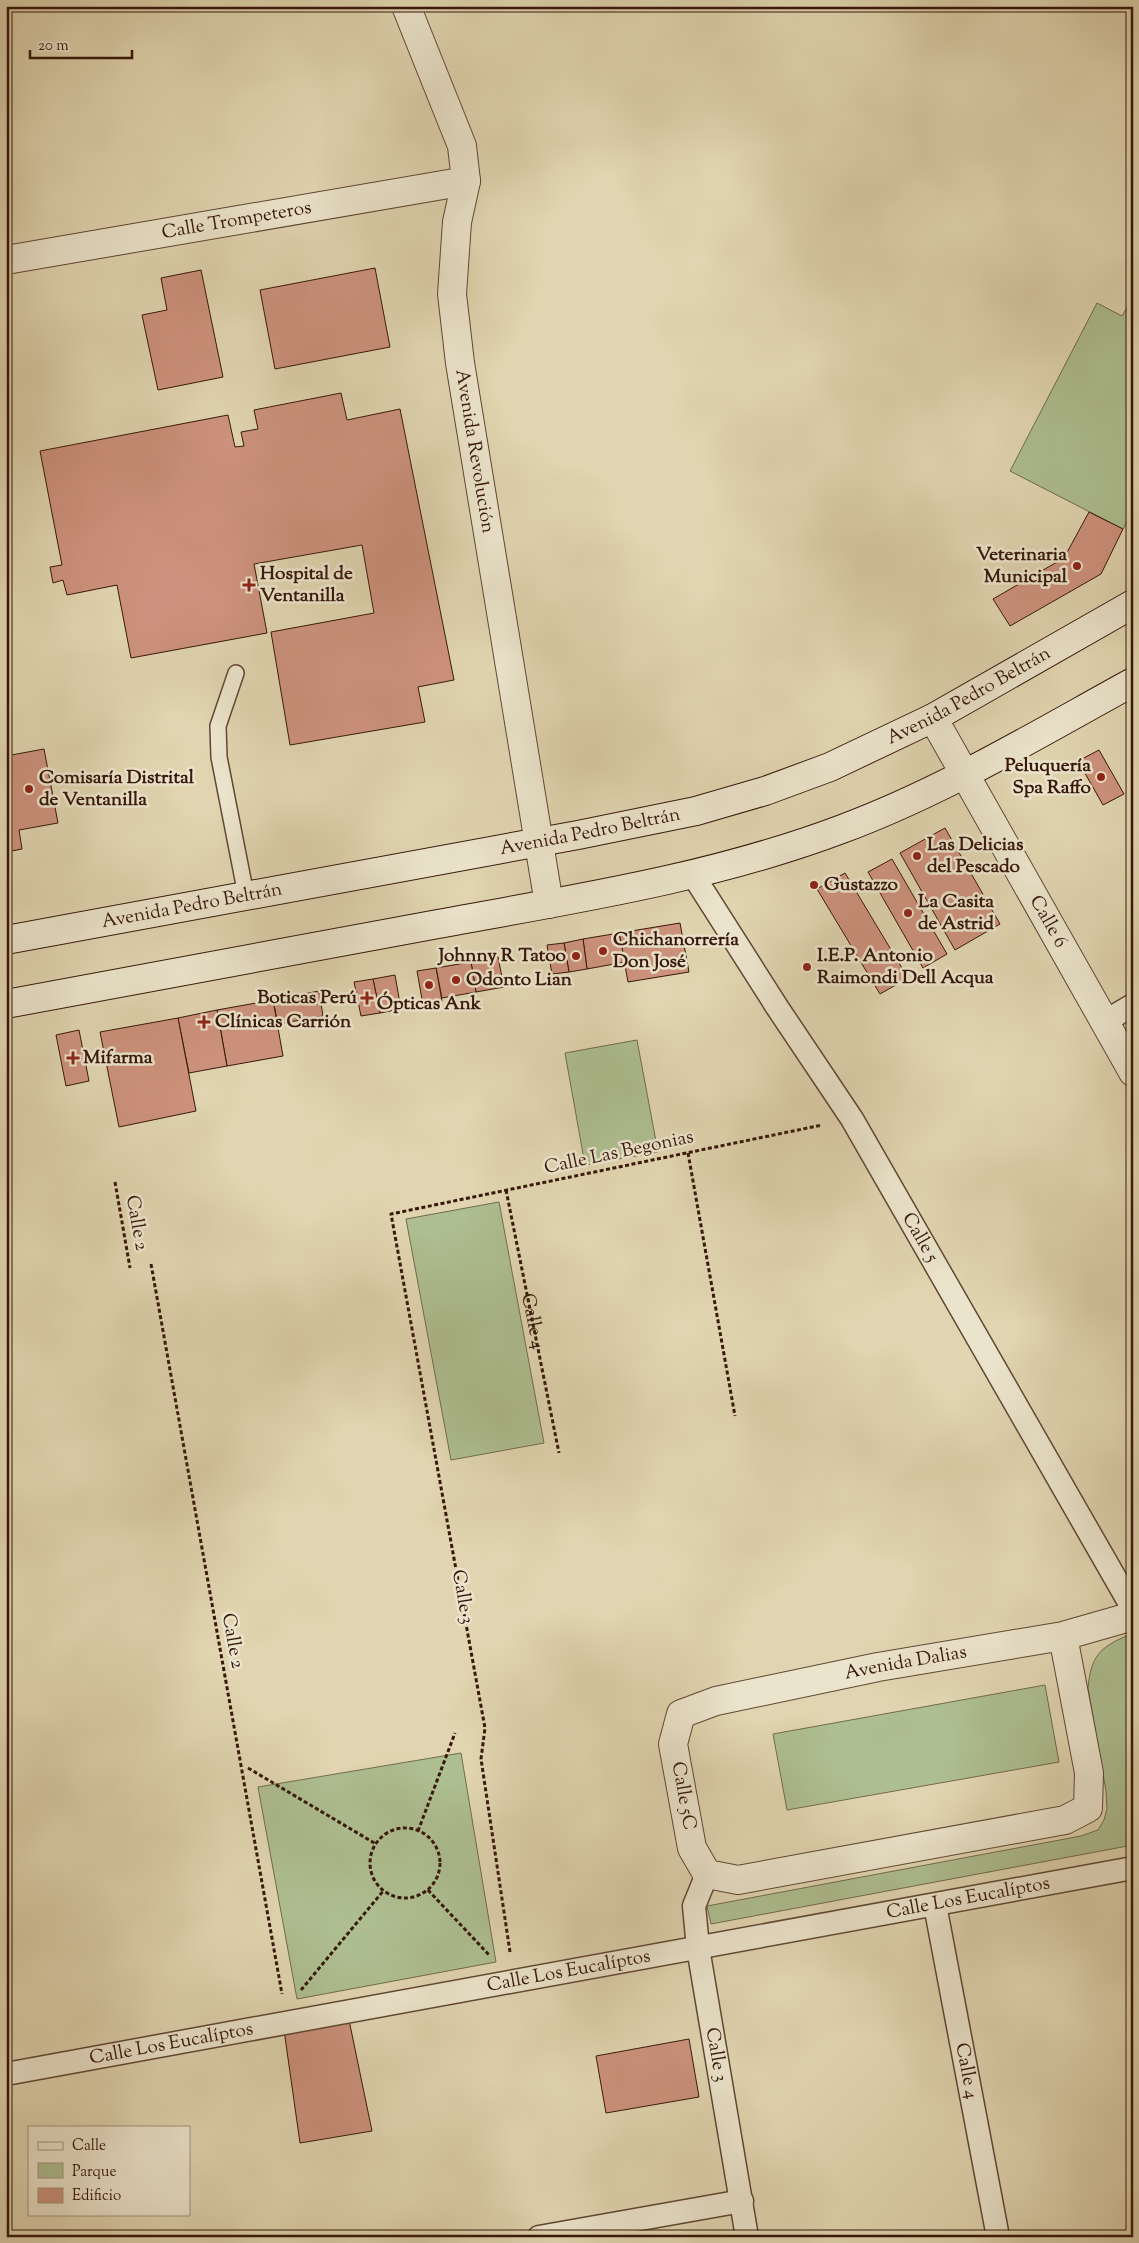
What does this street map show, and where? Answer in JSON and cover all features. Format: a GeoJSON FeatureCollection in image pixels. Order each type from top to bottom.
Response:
{"type":"FeatureCollection","features":[{"type":"Feature","properties":{"kind":"street","name":"Avenida Revolución"},"geometry":{"type":"LineString","coordinates":[[406,6],[462,146],[466,181],[457,222],[452,294],[460,363],[549,904]]}},
{"type":"Feature","properties":{"kind":"street","name":"Calle Trompeteros"},"geometry":{"type":"LineString","coordinates":[[6,260],[466,181]]}},
{"type":"Feature","properties":{"kind":"street","name":"Avenida Pedro Beltrán"},"geometry":{"type":"LineString","coordinates":[[6,940],[696,811],[765,791],[830,767],[933,718],[1133,604]]}},
{"type":"Feature","properties":{"kind":"street"},"geometry":{"type":"LineString","coordinates":[[6,1004],[549,904],[693,875],[746,861],[844,828],[920,797],[965,775],[1133,682]]}},
{"type":"Feature","properties":{"kind":"street","name":"Calle 6"},"geometry":{"type":"LineString","coordinates":[[933,718],[1133,1072]]}},
{"type":"Feature","properties":{"kind":"street","name":"Calle 5"},"geometry":{"type":"LineString","coordinates":[[693,875],[777,1007],[852,1119],[1133,1609]]}},
{"type":"Feature","properties":{"kind":"street"},"geometry":{"type":"LineString","coordinates":[[1104,1022],[1133,1005]]}},
{"type":"Feature","properties":{"kind":"street","name":"Avenida Dalias"},"geometry":{"type":"LineString","coordinates":[[681,1714],[716,1701],[878,1667],[1063,1636],[1133,1616]]}},
{"type":"Feature","properties":{"kind":"street"},"geometry":{"type":"LineString","coordinates":[[707,1874],[738,1880],[1065,1820],[1088,1808],[1089,1774],[1063,1636]]}},
{"type":"Feature","properties":{"kind":"street","name":"Calle 5C"},"geometry":{"type":"LineString","coordinates":[[681,1714],[673,1744],[692,1848],[707,1874]]}},
{"type":"Feature","properties":{"kind":"street","name":"Calle Los Eucalíptos"},"geometry":{"type":"LineString","coordinates":[[6,2074],[286,2015],[515,1981],[1133,1868]]}},
{"type":"Feature","properties":{"kind":"street","name":"Calle 3"},"geometry":{"type":"LineString","coordinates":[[707,1874],[694,1906],[698,1948],[747,2237]]}},
{"type":"Feature","properties":{"kind":"street","name":"Calle 4"},"geometry":{"type":"LineString","coordinates":[[935,1905],[998,2237]]}},
{"type":"Feature","properties":{"kind":"street"},"geometry":{"type":"LineString","coordinates":[[539,2237],[742,2201]]}},
{"type":"Feature","properties":{"kind":"lane"},"geometry":{"type":"LineString","coordinates":[[236,673],[218,726],[219,757],[246,896]]}},
{"type":"Feature","properties":{"kind":"path","name":"Calle Las Begonias"},"geometry":{"type":"LineString","coordinates":[[391,1214],[852,1119]]}},
{"type":"Feature","properties":{"kind":"path"},"geometry":{"type":"LineString","coordinates":[[688,1153],[735,1416]]}},
{"type":"Feature","properties":{"kind":"path","name":"Calle 2"},"geometry":{"type":"LineString","coordinates":[[115,1182],[130,1268]]}},
{"type":"Feature","properties":{"kind":"path","name":"Calle 4"},"geometry":{"type":"LineString","coordinates":[[506,1190],[558,1453]]}},
{"type":"Feature","properties":{"kind":"path","name":"Calle 3"},"geometry":{"type":"LineString","coordinates":[[391,1214],[485,1728],[481,1759],[515,1981]]}},
{"type":"Feature","properties":{"kind":"path","name":"Calle 2"},"geometry":{"type":"LineString","coordinates":[[151,1264],[286,2015]]}},
{"type":"Feature","properties":{"kind":"path"},"geometry":{"type":"LineString","coordinates":[[418,1831],[455,1733]]}},
{"type":"Feature","properties":{"kind":"path"},"geometry":{"type":"LineString","coordinates":[[248,1768],[376,1844]]}},
{"type":"Feature","properties":{"kind":"path"},"geometry":{"type":"LineString","coordinates":[[402,1829],[418,1831],[426,1835],[436,1846],[440,1860],[439,1874],[428,1890],[420,1895],[406,1898],[392,1896],[380,1888],[372,1875],[370,1861],[376,1844],[391,1831],[402,1829]]}},
{"type":"Feature","properties":{"kind":"path"},"geometry":{"type":"LineString","coordinates":[[286,2015],[384,1890]]}},
{"type":"Feature","properties":{"kind":"path"},"geometry":{"type":"LineString","coordinates":[[428,1890],[515,1981]]}},
{"type":"Feature","properties":{"kind":"green space"},"geometry":{"type":"Polygon","coordinates":[[[1133,297],[1133,510],[1123,529],[1010,471],[1097,303],[1122,316],[1133,297]]]}},
{"type":"Feature","properties":{"kind":"green space"},"geometry":{"type":"Polygon","coordinates":[[[637,1040],[658,1152],[585,1165],[565,1053],[637,1040]]]}},
{"type":"Feature","properties":{"kind":"green space"},"geometry":{"type":"Polygon","coordinates":[[[499,1202],[544,1443],[451,1460],[406,1219],[499,1202]]]}},
{"type":"Feature","properties":{"kind":"green space"},"geometry":{"type":"Polygon","coordinates":[[[1129,1635],[1133,1643],[1133,1845],[711,1924],[707,1906],[1081,1836],[1098,1830],[1104,1820],[1107,1809],[1106,1791],[1088,1688],[1089,1677],[1098,1654],[1110,1644],[1129,1635]]]}},
{"type":"Feature","properties":{"kind":"green space"},"geometry":{"type":"Polygon","coordinates":[[[1045,1685],[1059,1762],[787,1810],[773,1734],[1045,1685]]]}},
{"type":"Feature","properties":{"kind":"green space"},"geometry":{"type":"Polygon","coordinates":[[[461,1753],[496,1962],[297,1999],[258,1787],[461,1753]]]}},
{"type":"Feature","properties":{"kind":"building"},"geometry":{"type":"Polygon","coordinates":[[[375,268],[390,347],[275,369],[260,290],[375,268]]]}},
{"type":"Feature","properties":{"kind":"building"},"geometry":{"type":"Polygon","coordinates":[[[201,270],[223,377],[158,390],[142,315],[167,310],[161,278],[201,270]]]}},
{"type":"Feature","properties":{"kind":"building","name":"Hospital de Ventanilla"},"geometry":{"type":"Polygon","coordinates":[[[341,393],[347,420],[400,409],[454,680],[418,687],[425,722],[290,745],[271,632],[374,613],[362,545],[254,564],[267,633],[131,658],[117,585],[67,595],[63,580],[53,583],[50,567],[62,565],[40,451],[228,415],[235,447],[244,446],[241,432],[258,429],[254,410],[341,393]]]}},
{"type":"Feature","properties":{"kind":"building","name":"Veterinaria Municipal"},"geometry":{"type":"Polygon","coordinates":[[[1089,512],[1123,529],[1101,574],[1010,626],[993,599],[1064,558],[1089,512]]]}},
{"type":"Feature","properties":{"kind":"building","name":"Comisaría Distrital de Ventanilla"},"geometry":{"type":"Polygon","coordinates":[[[44,749],[58,823],[19,830],[22,849],[6,852],[6,756],[44,749]]]}},
{"type":"Feature","properties":{"kind":"building","name":"Peluquería Spa Raffo"},"geometry":{"type":"Polygon","coordinates":[[[1099,750],[1124,794],[1103,805],[1078,761],[1099,750]]]}},
{"type":"Feature","properties":{"kind":"building"},"geometry":{"type":"Polygon","coordinates":[[[945,828],[1000,924],[955,950],[900,853],[945,828]]]}},
{"type":"Feature","properties":{"kind":"building","name":"La Casita de Astrid"},"geometry":{"type":"Polygon","coordinates":[[[892,859],[947,954],[923,968],[868,872],[892,859]]]}},
{"type":"Feature","properties":{"kind":"building"},"geometry":{"type":"Polygon","coordinates":[[[845,873],[908,978],[880,994],[817,889],[845,873]]]}},
{"type":"Feature","properties":{"kind":"building"},"geometry":{"type":"Polygon","coordinates":[[[680,923],[689,972],[628,982],[619,933],[680,923]]]}},
{"type":"Feature","properties":{"kind":"building","name":"Chichanorrería Don José"},"geometry":{"type":"Polygon","coordinates":[[[619,933],[625,962],[587,969],[583,939],[619,933]]]}},
{"type":"Feature","properties":{"kind":"building","name":"Johnny R Tatoo"},"geometry":{"type":"Polygon","coordinates":[[[583,939],[587,969],[569,972],[564,943],[583,939]]]}},
{"type":"Feature","properties":{"kind":"building"},"geometry":{"type":"Polygon","coordinates":[[[564,943],[569,972],[552,974],[547,945],[564,943]]]}},
{"type":"Feature","properties":{"kind":"building"},"geometry":{"type":"Polygon","coordinates":[[[498,957],[504,987],[476,992],[471,962],[498,957]]]}},
{"type":"Feature","properties":{"kind":"building","name":"Odonto Lian"},"geometry":{"type":"Polygon","coordinates":[[[471,962],[476,992],[442,998],[436,968],[471,962]]]}},
{"type":"Feature","properties":{"kind":"building","name":"Ópticas Ank"},"geometry":{"type":"Polygon","coordinates":[[[436,968],[442,1001],[423,1005],[417,971],[436,968]]]}},
{"type":"Feature","properties":{"kind":"building"},"geometry":{"type":"Polygon","coordinates":[[[395,975],[401,1009],[380,1013],[373,979],[395,975]]]}},
{"type":"Feature","properties":{"kind":"building","name":"Boticas Perú"},"geometry":{"type":"Polygon","coordinates":[[[373,979],[380,1013],[361,1016],[354,982],[373,979]]]}},
{"type":"Feature","properties":{"kind":"building"},"geometry":{"type":"Polygon","coordinates":[[[319,991],[323,1016],[278,1024],[273,1000],[319,991]]]}},
{"type":"Feature","properties":{"kind":"building"},"geometry":{"type":"Polygon","coordinates":[[[273,1000],[283,1056],[227,1066],[217,1010],[273,1000]]]}},
{"type":"Feature","properties":{"kind":"building"},"geometry":{"type":"Polygon","coordinates":[[[217,1010],[227,1066],[189,1073],[178,1018],[217,1010]]]}},
{"type":"Feature","properties":{"kind":"building"},"geometry":{"type":"Polygon","coordinates":[[[178,1018],[196,1111],[119,1127],[100,1032],[178,1018]]]}},
{"type":"Feature","properties":{"kind":"building","name":"Mifarma"},"geometry":{"type":"Polygon","coordinates":[[[79,1030],[89,1081],[66,1086],[56,1035],[79,1030]]]}},
{"type":"Feature","properties":{"kind":"building"},"geometry":{"type":"Polygon","coordinates":[[[349,2020],[372,2131],[300,2143],[284,2030],[349,2020]]]}},
{"type":"Feature","properties":{"kind":"building"},"geometry":{"type":"Polygon","coordinates":[[[689,2039],[699,2097],[606,2113],[596,2056],[689,2039]]]}},
{"type":"Feature","properties":{"kind":"place","name":"Veterinaria Municipal"},"geometry":{"type":"Point","coordinates":[1077,566]}},
{"type":"Feature","properties":{"kind":"place","name":"Hospital de Ventanilla"},"geometry":{"type":"Point","coordinates":[249,585]}},
{"type":"Feature","properties":{"kind":"place","name":"Peluquería Spa Raffo"},"geometry":{"type":"Point","coordinates":[1101,777]}},
{"type":"Feature","properties":{"kind":"place","name":"Comisaría Distrital de Ventanilla"},"geometry":{"type":"Point","coordinates":[29,789]}},
{"type":"Feature","properties":{"kind":"place","name":"Las Delicias del Pescado"},"geometry":{"type":"Point","coordinates":[917,856]}},
{"type":"Feature","properties":{"kind":"place","name":"Gustazzo"},"geometry":{"type":"Point","coordinates":[814,885]}},
{"type":"Feature","properties":{"kind":"place","name":"La Casita de Astrid"},"geometry":{"type":"Point","coordinates":[908,913]}},
{"type":"Feature","properties":{"kind":"place","name":"Chichanorrería Don José"},"geometry":{"type":"Point","coordinates":[603,951]}},
{"type":"Feature","properties":{"kind":"place","name":"Johnny R Tatoo"},"geometry":{"type":"Point","coordinates":[576,956]}},
{"type":"Feature","properties":{"kind":"place","name":"I.E.P. Antonio Raimondi Dell Acqua"},"geometry":{"type":"Point","coordinates":[807,967]}},
{"type":"Feature","properties":{"kind":"place","name":"Odonto Lian"},"geometry":{"type":"Point","coordinates":[456,980]}},
{"type":"Feature","properties":{"kind":"place","name":"Ópticas Ank"},"geometry":{"type":"Point","coordinates":[429,985]}},
{"type":"Feature","properties":{"kind":"place","name":"Boticas Perú"},"geometry":{"type":"Point","coordinates":[367,998]}},
{"type":"Feature","properties":{"kind":"place","name":"Clínicas Carrión"},"geometry":{"type":"Point","coordinates":[204,1022]}},
{"type":"Feature","properties":{"kind":"place","name":"Mifarma"},"geometry":{"type":"Point","coordinates":[73,1058]}}]}
